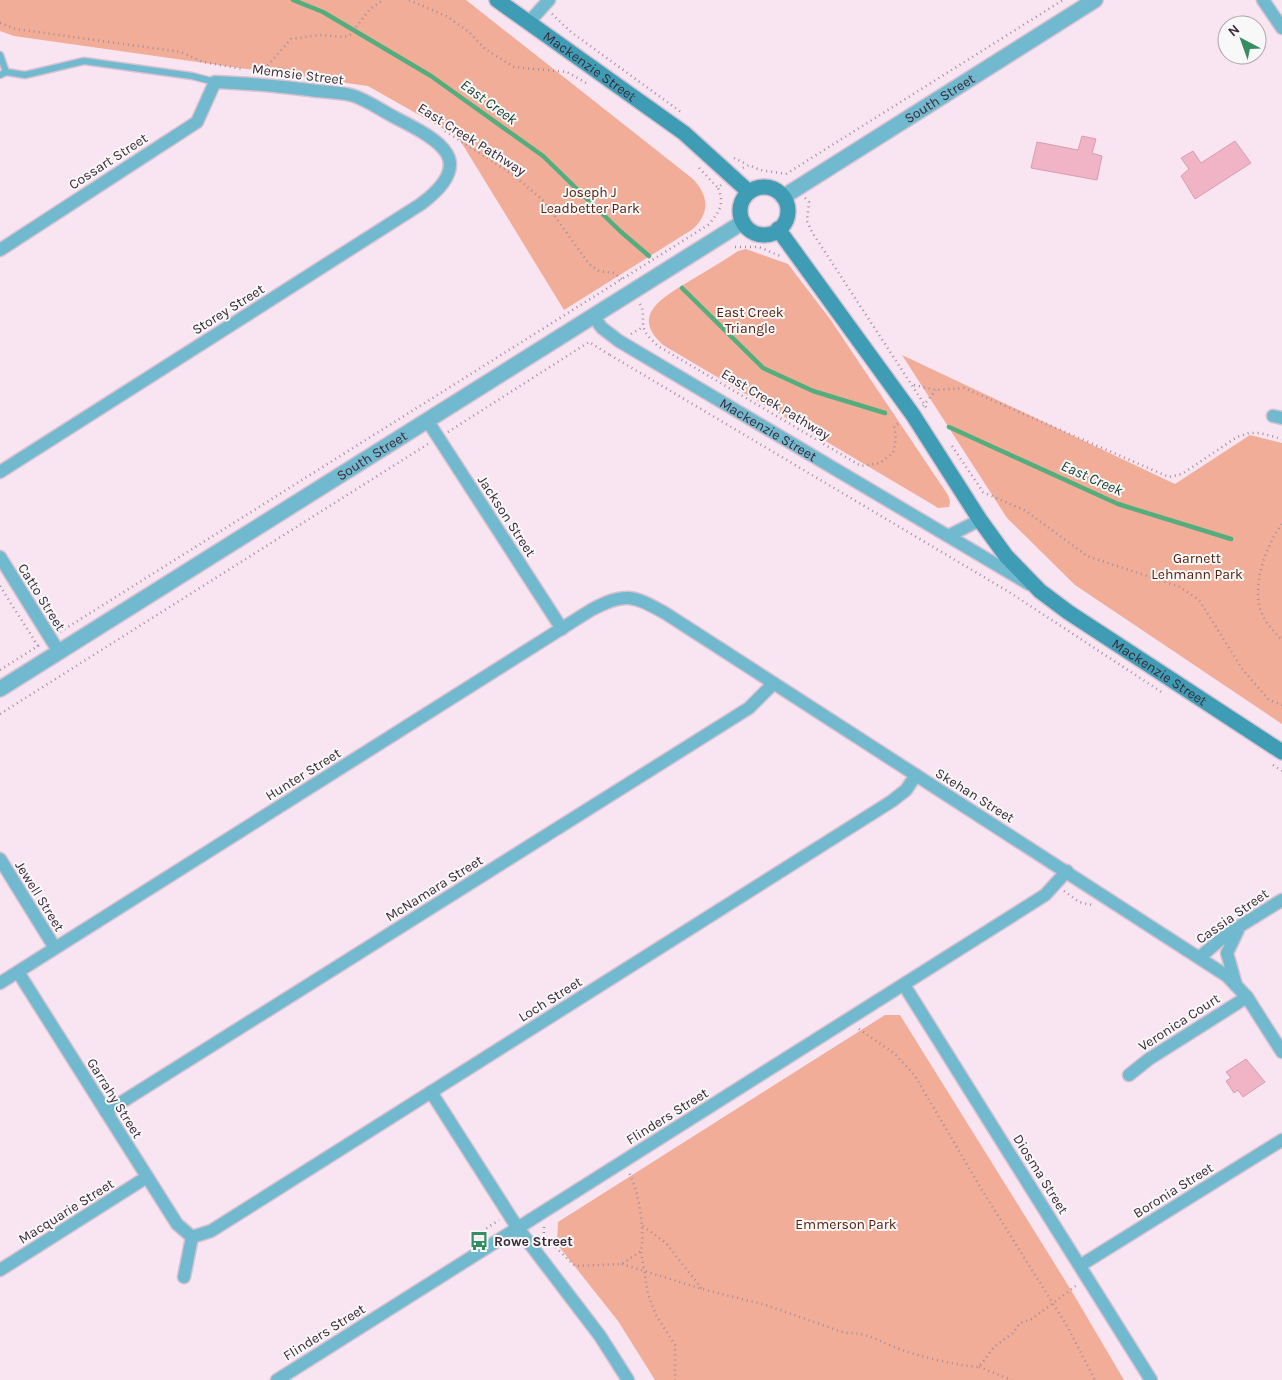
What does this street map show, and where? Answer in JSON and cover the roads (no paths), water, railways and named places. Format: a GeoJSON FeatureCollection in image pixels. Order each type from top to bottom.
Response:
{"type":"FeatureCollection","features":[{"type":"Feature","properties":{"kind":"main road","name":"Mackenzie Street"},"geometry":{"type":"LineString","coordinates":[[497,0],[684,133],[749,192]]}},
{"type":"Feature","properties":{"kind":"main road"},"geometry":{"type":"LineString","coordinates":[[756,188],[771,188],[783,196],[786,203],[786,217],[778,229],[769,234],[759,234],[749,230],[743,222],[740,206],[749,192],[756,188]]}},
{"type":"Feature","properties":{"kind":"main road","name":"Mackenzie Street"},"geometry":{"type":"LineString","coordinates":[[778,229],[914,415],[980,520],[1006,556],[1040,591],[1068,612],[1282,752]]}},
{"type":"Feature","properties":{"kind":"street","name":"South Street"},"geometry":{"type":"LineString","coordinates":[[783,196],[1095,0]]}},
{"type":"Feature","properties":{"kind":"street"},"geometry":{"type":"LineString","coordinates":[[1263,0],[1282,28]]}},
{"type":"Feature","properties":{"kind":"street"},"geometry":{"type":"LineString","coordinates":[[529,22],[546,4]]}},
{"type":"Feature","properties":{"kind":"street","name":"Memsie Street"},"geometry":{"type":"LineString","coordinates":[[214,82],[251,83],[353,96],[419,130],[439,143],[449,156]]}},
{"type":"Feature","properties":{"kind":"street","name":"Cossart Street"},"geometry":{"type":"LineString","coordinates":[[0,250],[197,122],[214,82]]}},
{"type":"Feature","properties":{"kind":"street","name":"Storey Street"},"geometry":{"type":"LineString","coordinates":[[0,472],[421,204],[439,190],[449,175],[449,156]]}},
{"type":"Feature","properties":{"kind":"street","name":"South Street"},"geometry":{"type":"LineString","coordinates":[[0,689],[743,222]]}},
{"type":"Feature","properties":{"kind":"street","name":"Mackenzie Street"},"geometry":{"type":"LineString","coordinates":[[594,316],[602,328],[619,341],[1040,591]]}},
{"type":"Feature","properties":{"kind":"street","name":"Jackson Street"},"geometry":{"type":"LineString","coordinates":[[428,420],[562,629]]}},
{"type":"Feature","properties":{"kind":"street"},"geometry":{"type":"LineString","coordinates":[[948,536],[980,520]]}},
{"type":"Feature","properties":{"kind":"street","name":"Catto Street"},"geometry":{"type":"LineString","coordinates":[[0,557],[50,638],[53,655]]}},
{"type":"Feature","properties":{"kind":"street","name":"Hunter Street"},"geometry":{"type":"LineString","coordinates":[[0,983],[562,629],[609,600],[625,596]]}},
{"type":"Feature","properties":{"kind":"street","name":"Skehan Street"},"geometry":{"type":"LineString","coordinates":[[625,596],[638,598],[665,613],[1200,957],[1247,996],[1282,1052]]}},
{"type":"Feature","properties":{"kind":"street","name":"McNamara Street"},"geometry":{"type":"LineString","coordinates":[[106,1112],[749,708],[773,684]]}},
{"type":"Feature","properties":{"kind":"street","name":"Loch Street"},"geometry":{"type":"LineString","coordinates":[[192,1236],[211,1231],[892,802],[906,790],[916,775]]}},
{"type":"Feature","properties":{"kind":"street","name":"Jewell Street"},"geometry":{"type":"LineString","coordinates":[[0,859],[55,948]]}},
{"type":"Feature","properties":{"kind":"street","name":"Flinders Street"},"geometry":{"type":"LineString","coordinates":[[277,1380],[1045,895],[1067,871]]}},
{"type":"Feature","properties":{"kind":"street","name":"Cassia Street"},"geometry":{"type":"LineString","coordinates":[[1200,957],[1240,926],[1282,900]]}},
{"type":"Feature","properties":{"kind":"street"},"geometry":{"type":"LineString","coordinates":[[1236,985],[1227,953],[1230,943],[1240,926]]}},
{"type":"Feature","properties":{"kind":"street","name":"Garrahy Street"},"geometry":{"type":"LineString","coordinates":[[18,972],[177,1224],[192,1236]]}},
{"type":"Feature","properties":{"kind":"street","name":"Diosma Street"},"geometry":{"type":"LineString","coordinates":[[904,985],[1088,1276],[1151,1380]]}},
{"type":"Feature","properties":{"kind":"street","name":"Veronica Court"},"geometry":{"type":"LineString","coordinates":[[1129,1075],[1148,1058],[1247,996]]}},
{"type":"Feature","properties":{"kind":"street"},"geometry":{"type":"LineString","coordinates":[[431,1092],[517,1227],[600,1336],[628,1380]]}},
{"type":"Feature","properties":{"kind":"street","name":"Boronia Street"},"geometry":{"type":"LineString","coordinates":[[1081,1265],[1282,1140]]}},
{"type":"Feature","properties":{"kind":"street","name":"Macquarie Street"},"geometry":{"type":"LineString","coordinates":[[0,1270],[147,1177]]}},
{"type":"Feature","properties":{"kind":"street"},"geometry":{"type":"LineString","coordinates":[[184,1278],[192,1236]]}},
{"type":"Feature","properties":{"kind":"lane"},"geometry":{"type":"LineString","coordinates":[[0,55],[3,74],[25,75],[84,61],[192,76],[214,82]]}},
{"type":"Feature","properties":{"kind":"waterway","name":"East Creek"},"geometry":{"type":"LineString","coordinates":[[293,0],[323,12],[431,76],[543,156],[620,231],[649,256]]}},
{"type":"Feature","properties":{"kind":"waterway","name":"East Creek"},"geometry":{"type":"LineString","coordinates":[[682,288],[763,368],[813,391],[885,413]]}},
{"type":"Feature","properties":{"kind":"waterway","name":"East Creek"},"geometry":{"type":"LineString","coordinates":[[949,427],[1118,504],[1231,539]]}},
{"type":"Feature","properties":{"kind":"place","name":"Rowe Street"},"geometry":{"type":"Point","coordinates":[479,1241]}},
{"type":"Feature","properties":{"kind":"park label","name":"Joseph J Leadbetter Park"},"geometry":{"type":"Point","coordinates":[590,200]}},
{"type":"Feature","properties":{"kind":"park label","name":"East Creek Triangle"},"geometry":{"type":"Point","coordinates":[750,320]}},
{"type":"Feature","properties":{"kind":"park label","name":"Garnett Lehmann Park"},"geometry":{"type":"Point","coordinates":[1197,566]}},
{"type":"Feature","properties":{"kind":"park label","name":"Emmerson Park"},"geometry":{"type":"Point","coordinates":[846,1224]}}]}
